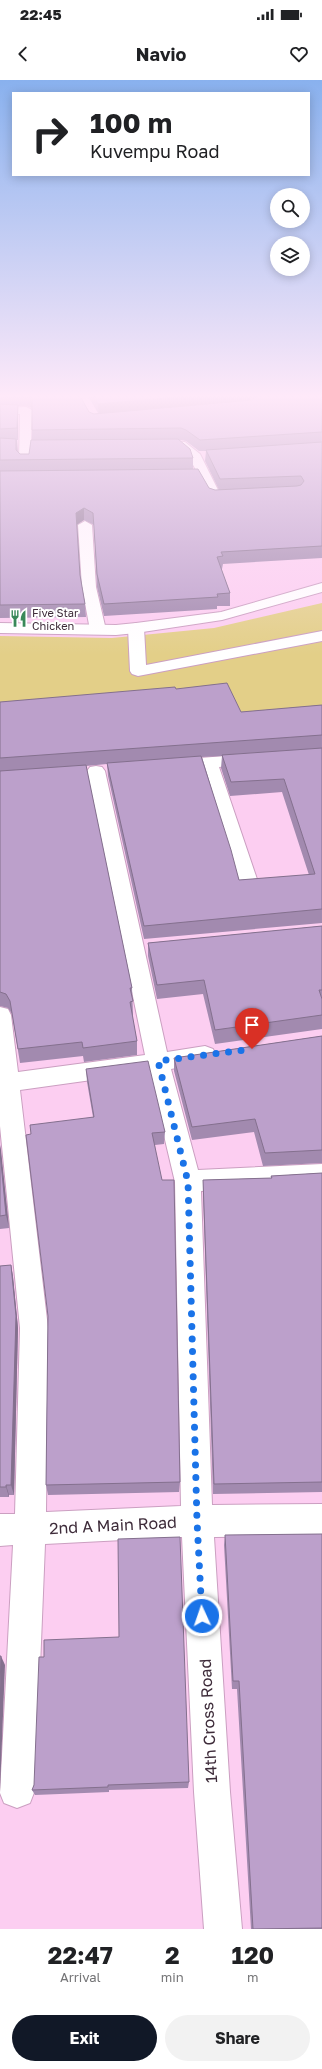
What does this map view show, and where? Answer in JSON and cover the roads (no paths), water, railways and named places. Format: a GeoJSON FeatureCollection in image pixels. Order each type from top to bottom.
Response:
{"type":"FeatureCollection","features":[{"type":"Feature","properties":{"kind":"street"},"geometry":{"type":"LineString","coordinates":[[204,482],[215,496],[252,494]]}},
{"type":"Feature","properties":{"kind":"street"},"geometry":{"type":"LineString","coordinates":[[85,526],[89,586],[98,630]]}},
{"type":"Feature","properties":{"kind":"street"},"geometry":{"type":"LineString","coordinates":[[0,628],[98,630],[136,628],[222,616],[322,587]]}},
{"type":"Feature","properties":{"kind":"street"},"geometry":{"type":"LineString","coordinates":[[136,628],[138,671],[322,636]]}},
{"type":"Feature","properties":{"kind":"street"},"geometry":{"type":"LineString","coordinates":[[156,766],[269,758]]}},
{"type":"Feature","properties":{"kind":"street"},"geometry":{"type":"LineString","coordinates":[[209,762],[249,885]]}},
{"type":"Feature","properties":{"kind":"street","name":"14th Cross Road"},"geometry":{"type":"LineString","coordinates":[[96,771],[143,948],[158,1061],[188,1182],[197,1521],[212,1792],[223,1929]]}},
{"type":"Feature","properties":{"kind":"street"},"geometry":{"type":"LineString","coordinates":[[0,1015],[3,1084],[34,1328],[15,1529],[17,1790]]}},
{"type":"Feature","properties":{"kind":"street"},"geometry":{"type":"LineString","coordinates":[[3,1084],[229,1052]]}},
{"type":"Feature","properties":{"kind":"street"},"geometry":{"type":"LineString","coordinates":[[188,1182],[322,1174]]}},
{"type":"Feature","properties":{"kind":"street","name":"2nd A Main Road"},"geometry":{"type":"LineString","coordinates":[[15,1529],[197,1521],[322,1520]]}},
{"type":"Feature","properties":{"kind":"place","name":"Five Star Chicken"},"geometry":{"type":"Point","coordinates":[19,619]}}]}
